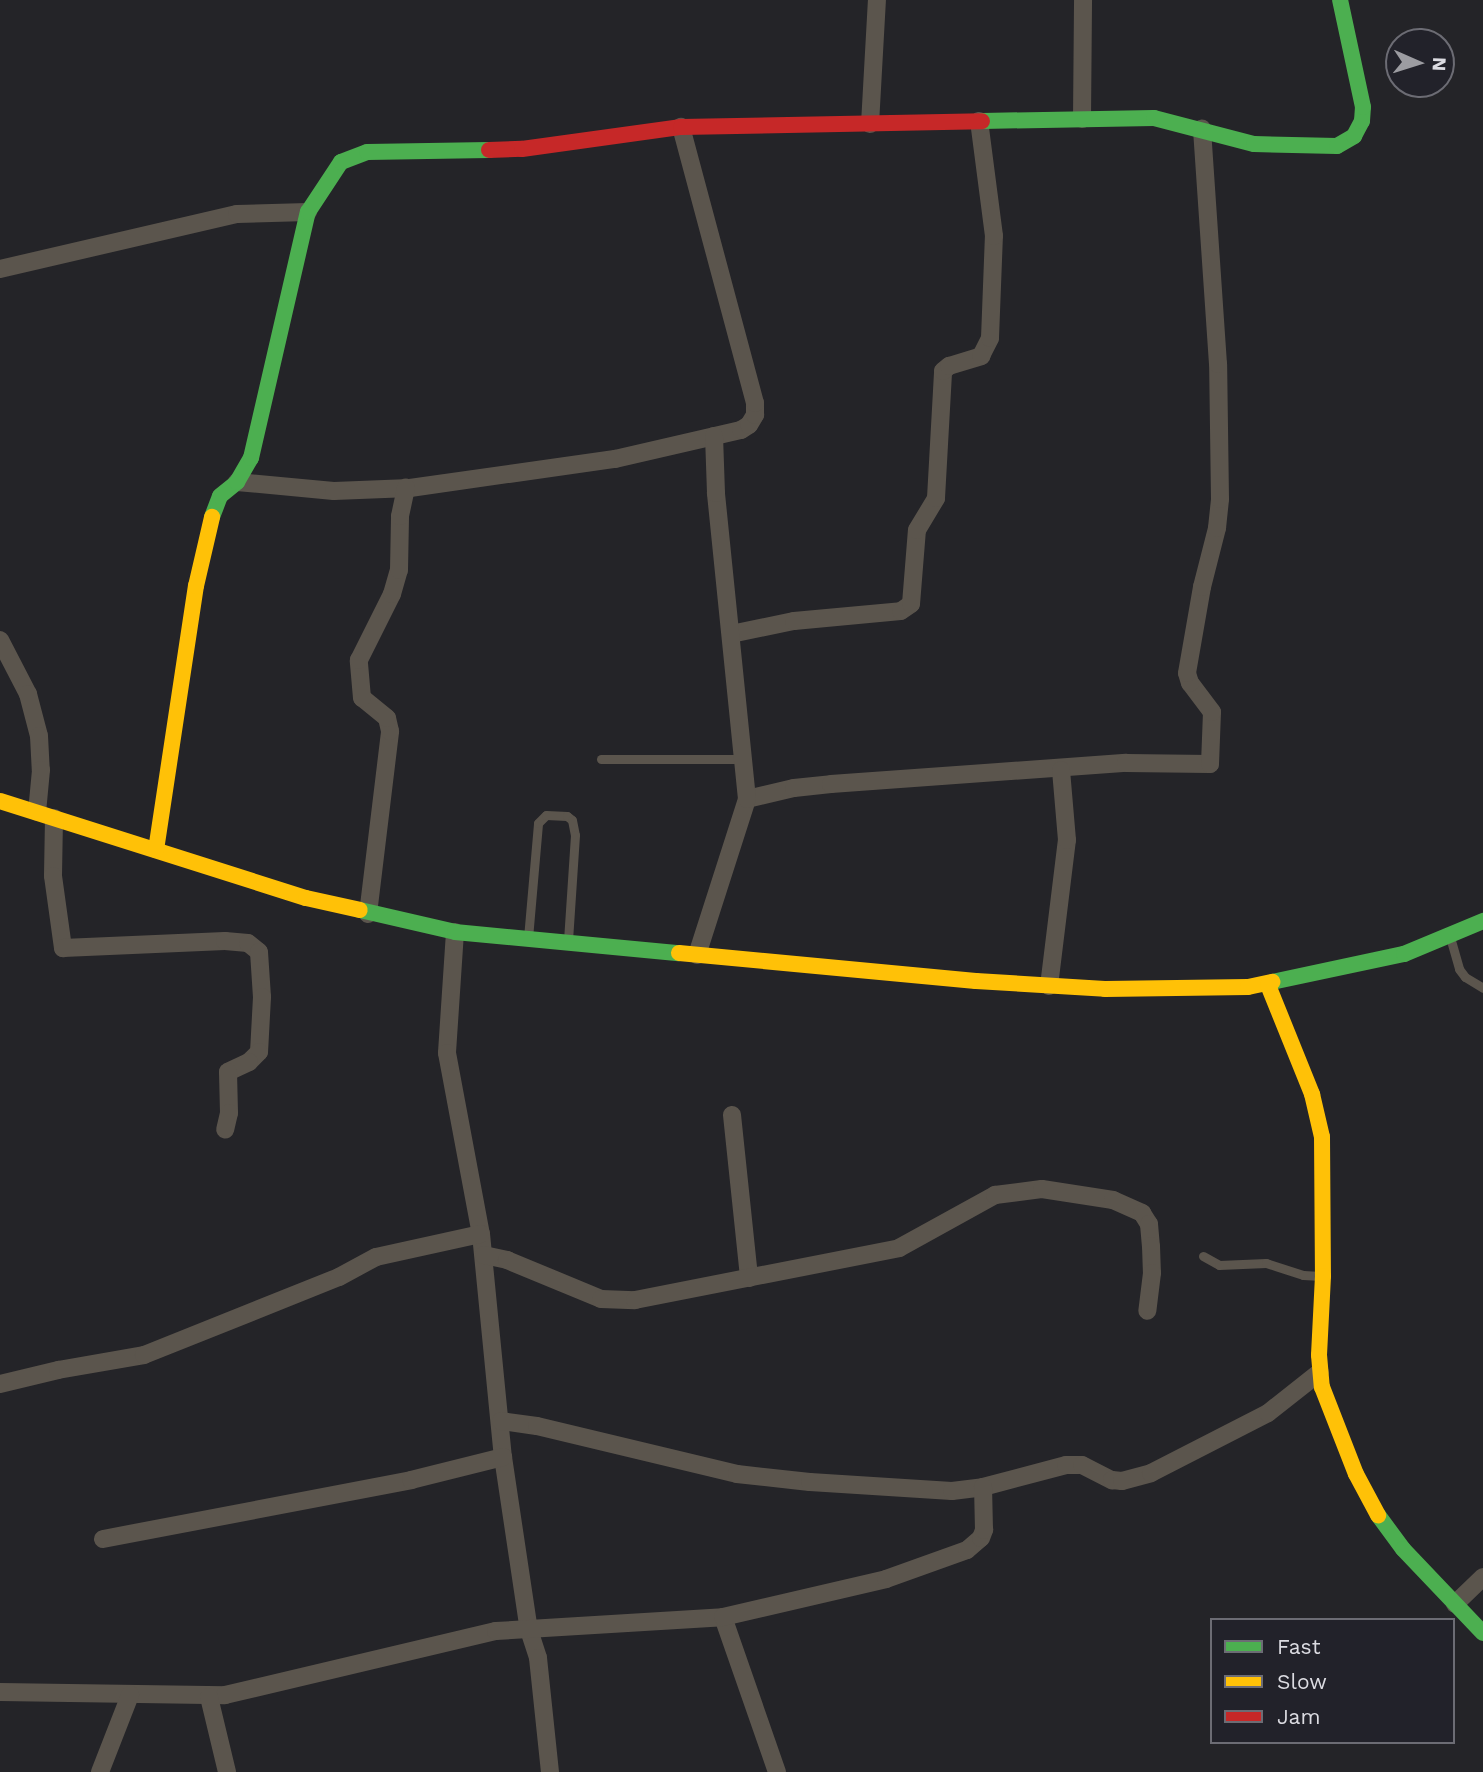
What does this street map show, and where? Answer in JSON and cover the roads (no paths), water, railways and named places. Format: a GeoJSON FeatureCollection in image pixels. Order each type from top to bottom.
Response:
{"type":"FeatureCollection","features":[{"type":"Feature","properties":{"kind":"street"},"geometry":{"type":"LineString","coordinates":[[870,124],[877,0]]}},
{"type":"Feature","properties":{"kind":"street"},"geometry":{"type":"LineString","coordinates":[[1082,119],[1083,0]]}},
{"type":"Feature","properties":{"kind":"street"},"geometry":{"type":"LineString","coordinates":[[156,850],[196,586],[214,506],[220,496],[237,482],[251,458],[308,212],[341,162],[367,152],[522,149],[681,127],[1082,119],[1154,118],[1271,146],[1337,146],[1348,142],[1362,121],[1363,107],[1340,0]]}},
{"type":"Feature","properties":{"kind":"street"},"geometry":{"type":"LineString","coordinates":[[731,634],[794,621],[901,611],[911,604],[917,530],[936,498],[943,371],[949,366],[981,356],[990,338],[993,236],[979,121]]}},
{"type":"Feature","properties":{"kind":"street"},"geometry":{"type":"LineString","coordinates":[[237,482],[334,491],[406,488],[615,459],[741,430],[749,425],[754,415],[755,403],[681,127]]}},
{"type":"Feature","properties":{"kind":"street"},"geometry":{"type":"LineString","coordinates":[[747,799],[794,788],[831,784],[1061,770],[1126,763],[1210,764],[1212,712],[1190,683],[1187,673],[1202,587],[1217,528],[1220,499],[1218,364],[1202,129]]}},
{"type":"Feature","properties":{"kind":"street"},"geometry":{"type":"LineString","coordinates":[[0,269],[237,214],[308,212]]}},
{"type":"Feature","properties":{"kind":"street"},"geometry":{"type":"LineString","coordinates":[[697,955],[747,799],[716,493],[714,436]]}},
{"type":"Feature","properties":{"kind":"street"},"geometry":{"type":"LineString","coordinates":[[368,914],[390,731],[387,718],[362,698],[359,660],[392,594],[399,570],[400,516],[406,488]]}},
{"type":"Feature","properties":{"kind":"street"},"geometry":{"type":"LineString","coordinates":[[0,640],[28,694],[39,736],[63,948],[225,940],[248,943],[259,952],[262,997],[259,1052],[249,1062],[228,1072],[229,1113],[225,1130]]}},
{"type":"Feature","properties":{"kind":"street"},"geometry":{"type":"LineString","coordinates":[[1049,986],[1067,840],[1061,770]]}},
{"type":"Feature","properties":{"kind":"street"},"geometry":{"type":"LineString","coordinates":[[0,801],[368,914],[455,932],[1049,986],[1182,989],[1268,985],[1374,962],[1483,921]]}},
{"type":"Feature","properties":{"kind":"street"},"geometry":{"type":"LineString","coordinates":[[455,932],[447,1053],[481,1234],[503,1457],[529,1629],[538,1658],[550,1772]]}},
{"type":"Feature","properties":{"kind":"street"},"geometry":{"type":"LineString","coordinates":[[1268,985],[1318,1115],[1322,1137],[1323,1276],[1320,1372],[1335,1424],[1376,1512],[1404,1549],[1483,1633]]}},
{"type":"Feature","properties":{"kind":"street"},"geometry":{"type":"LineString","coordinates":[[732,1115],[749,1278]]}},
{"type":"Feature","properties":{"kind":"street"},"geometry":{"type":"LineString","coordinates":[[484,1255],[507,1260],[601,1299],[616,1302],[899,1248],[995,1195],[1042,1189],[1113,1200],[1142,1213],[1149,1224],[1151,1245],[1152,1273],[1147,1311]]}},
{"type":"Feature","properties":{"kind":"street"},"geometry":{"type":"LineString","coordinates":[[0,1384],[58,1370],[144,1355],[339,1278],[376,1257],[481,1234]]}},
{"type":"Feature","properties":{"kind":"street"},"geometry":{"type":"LineString","coordinates":[[501,1421],[537,1426],[737,1474],[933,1491],[983,1487],[1066,1465],[1082,1465],[1112,1480],[1134,1479],[1268,1413],[1320,1372]]}},
{"type":"Feature","properties":{"kind":"street"},"geometry":{"type":"LineString","coordinates":[[103,1539],[411,1480],[503,1457]]}},
{"type":"Feature","properties":{"kind":"street"},"geometry":{"type":"LineString","coordinates":[[0,1692],[209,1697],[472,1636],[529,1629],[723,1617],[877,1581],[967,1550],[981,1538],[984,1530],[983,1487]]}},
{"type":"Feature","properties":{"kind":"street"},"geometry":{"type":"LineString","coordinates":[[1455,1604],[1483,1577]]}},
{"type":"Feature","properties":{"kind":"street"},"geometry":{"type":"LineString","coordinates":[[723,1617],[777,1772]]}},
{"type":"Feature","properties":{"kind":"street"},"geometry":{"type":"LineString","coordinates":[[100,1772],[130,1695]]}},
{"type":"Feature","properties":{"kind":"street"},"geometry":{"type":"LineString","coordinates":[[209,1697],[227,1772]]}},
{"type":"Feature","properties":{"kind":"lane"},"geometry":{"type":"LineString","coordinates":[[601,759],[744,759]]}},
{"type":"Feature","properties":{"kind":"lane"},"geometry":{"type":"LineString","coordinates":[[528,939],[538,823],[546,815],[566,816],[572,820],[575,835],[567,944]]}},
{"type":"Feature","properties":{"kind":"lane"},"geometry":{"type":"LineString","coordinates":[[1450,935],[1459,969],[1465,977],[1483,988]]}},
{"type":"Feature","properties":{"kind":"lane"},"geometry":{"type":"LineString","coordinates":[[1203,1256],[1219,1265],[1266,1263],[1303,1275],[1323,1276]]}}]}
